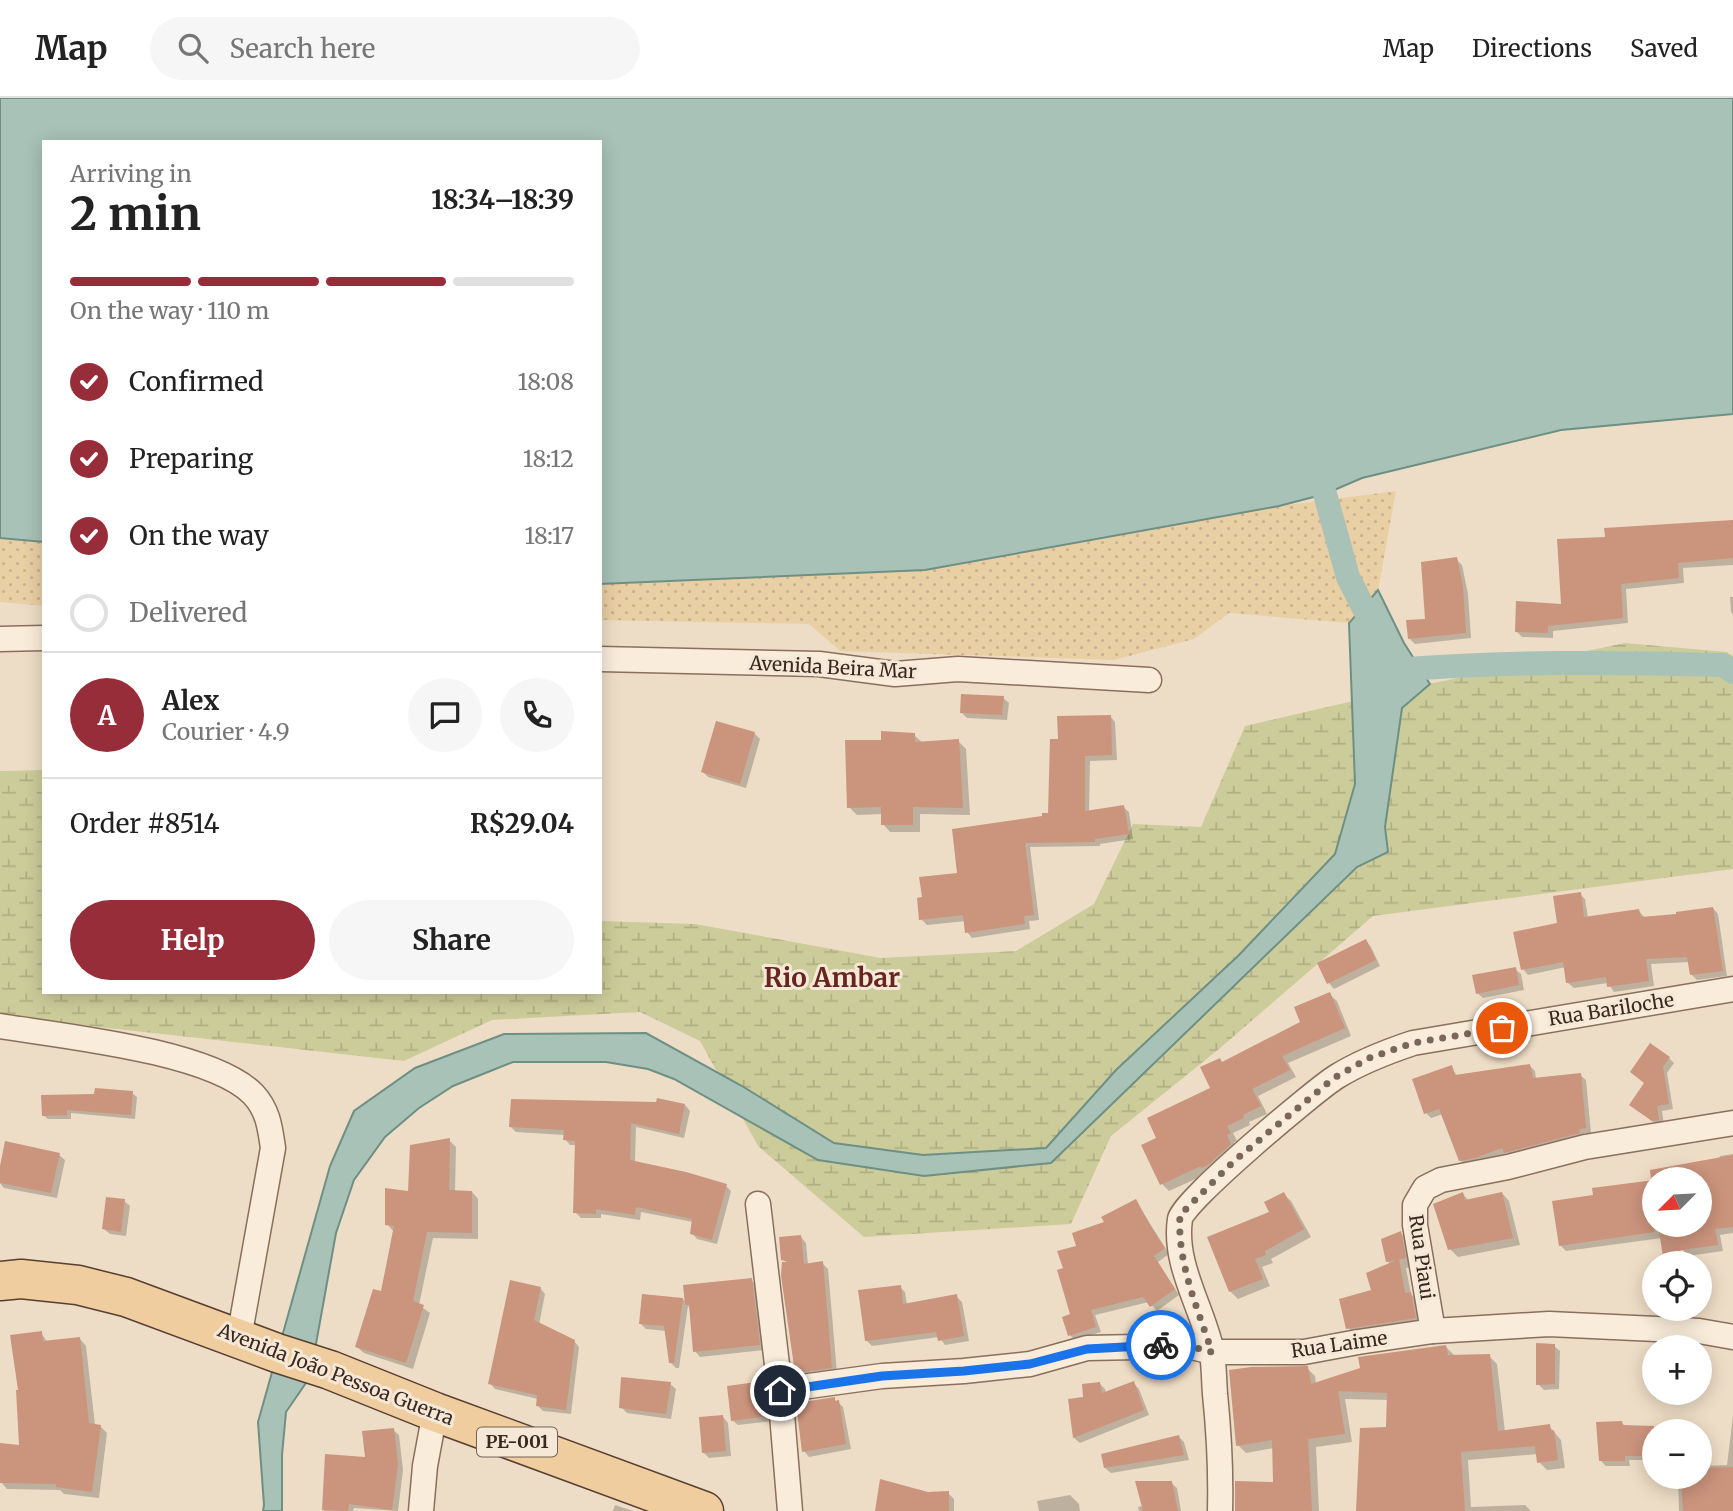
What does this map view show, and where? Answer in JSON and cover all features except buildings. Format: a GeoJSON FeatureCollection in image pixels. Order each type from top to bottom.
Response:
{"type":"FeatureCollection","features":[{"type":"Feature","properties":{"kind":"main road","name":"Avenida João Pessoa Guerra"},"geometry":{"type":"LineString","coordinates":[[0,1281],[21,1279],[78,1285],[126,1297],[330,1370],[435,1412],[704,1511]]}},
{"type":"Feature","properties":{"kind":"street"},"geometry":{"type":"LineString","coordinates":[[0,639],[42,638]]}},
{"type":"Feature","properties":{"kind":"street","name":"Avenida Beira Mar"},"geometry":{"type":"LineString","coordinates":[[602,659],[818,664],[895,674],[958,669],[1149,680]]}},
{"type":"Feature","properties":{"kind":"street","name":"Rua Bariloche"},"geometry":{"type":"LineString","coordinates":[[1220,1511],[1219,1438],[1212,1352],[1178,1240],[1180,1215],[1234,1161],[1334,1078],[1369,1058],[1413,1043],[1733,989]]}},
{"type":"Feature","properties":{"kind":"street"},"geometry":{"type":"LineString","coordinates":[[0,1026],[177,1057],[221,1074],[252,1093],[269,1118],[273,1148],[239,1338]]}},
{"type":"Feature","properties":{"kind":"street","name":"Rua Piaui"},"geometry":{"type":"LineString","coordinates":[[1433,1331],[1415,1225],[1415,1205],[1425,1188],[1441,1180],[1508,1167],[1585,1147],[1733,1123]]}},
{"type":"Feature","properties":{"kind":"street"},"geometry":{"type":"LineString","coordinates":[[758,1204],[780,1391],[790,1511]]}},
{"type":"Feature","properties":{"kind":"street","name":"Rua Laime"},"geometry":{"type":"LineString","coordinates":[[780,1391],[882,1376],[1030,1364],[1087,1349],[1188,1346],[1212,1352],[1304,1352],[1433,1331],[1549,1324],[1699,1331],[1733,1337]]}},
{"type":"Feature","properties":{"kind":"street"},"geometry":{"type":"LineString","coordinates":[[421,1511],[425,1466],[435,1412]]}},
{"type":"Feature","properties":{"kind":"green space"},"geometry":{"type":"Polygon","coordinates":[[[1625,643],[1727,652],[1733,656],[1733,869],[1373,916],[1219,1049],[1111,1136],[1071,1224],[864,1237],[758,1146],[700,1041],[640,1012],[492,1020],[404,1061],[0,1016],[0,771],[42,770],[42,994],[602,994],[602,921],[695,924],[881,958],[1016,951],[1094,904],[1133,824],[1201,827],[1245,726],[1625,643]]]}},
{"type":"Feature","properties":{"kind":"sand"},"geometry":{"type":"Polygon","coordinates":[[[1396,491],[1378,590],[1349,623],[1229,613],[1194,639],[1114,660],[840,651],[809,624],[602,620],[602,584],[925,570],[1279,506],[1396,491]]]}},
{"type":"Feature","properties":{"kind":"sand"},"geometry":{"type":"Polygon","coordinates":[[[0,538],[42,542],[42,606],[0,602],[0,538]]]}},
{"type":"Feature","properties":{"kind":"shaded area"},"geometry":{"type":"Polygon","coordinates":[[[0,98],[1733,98],[1733,414],[1561,430],[1362,478],[1325,494],[1279,506],[925,570],[602,584],[602,140],[42,140],[42,542],[0,538],[0,98]]]}},
{"type":"Feature","properties":{"kind":"shaded area"},"geometry":{"type":"Polygon","coordinates":[[[1378,590],[1404,643],[1430,684],[1402,708],[1385,827],[1388,852],[1357,867],[1051,1163],[924,1176],[818,1160],[674,1079],[648,1069],[606,1062],[513,1062],[453,1086],[419,1108],[385,1137],[354,1180],[336,1233],[310,1377],[286,1412],[282,1455],[282,1511],[263,1511],[258,1422],[330,1166],[354,1111],[415,1068],[504,1034],[646,1033],[742,1086],[834,1143],[923,1155],[1046,1148],[1116,1070],[1239,955],[1335,854],[1355,784],[1349,623],[1378,590]]]}},
{"type":"Feature","properties":{"kind":"waterway"},"geometry":{"type":"LineString","coordinates":[[1325,494],[1348,577],[1395,670],[1477,665],[1600,663],[1723,665],[1733,672]]}},
{"type":"Feature","properties":{"kind":"way so far"},"geometry":{"type":"LineString","coordinates":[[1161,1345],[1188,1346],[1212,1352],[1178,1240],[1180,1215],[1234,1161],[1334,1078],[1369,1058],[1413,1043],[1502,1028]]}},
{"type":"Feature","properties":{"kind":"district","name":"Rio Ambar"},"geometry":{"type":"Point","coordinates":[832,978]}},
{"type":"Feature","properties":{"kind":"route"},"geometry":{"type":"LineString","coordinates":[[780,1391],[835,1381],[1030,1364],[1087,1349],[1161,1345]]}}]}
